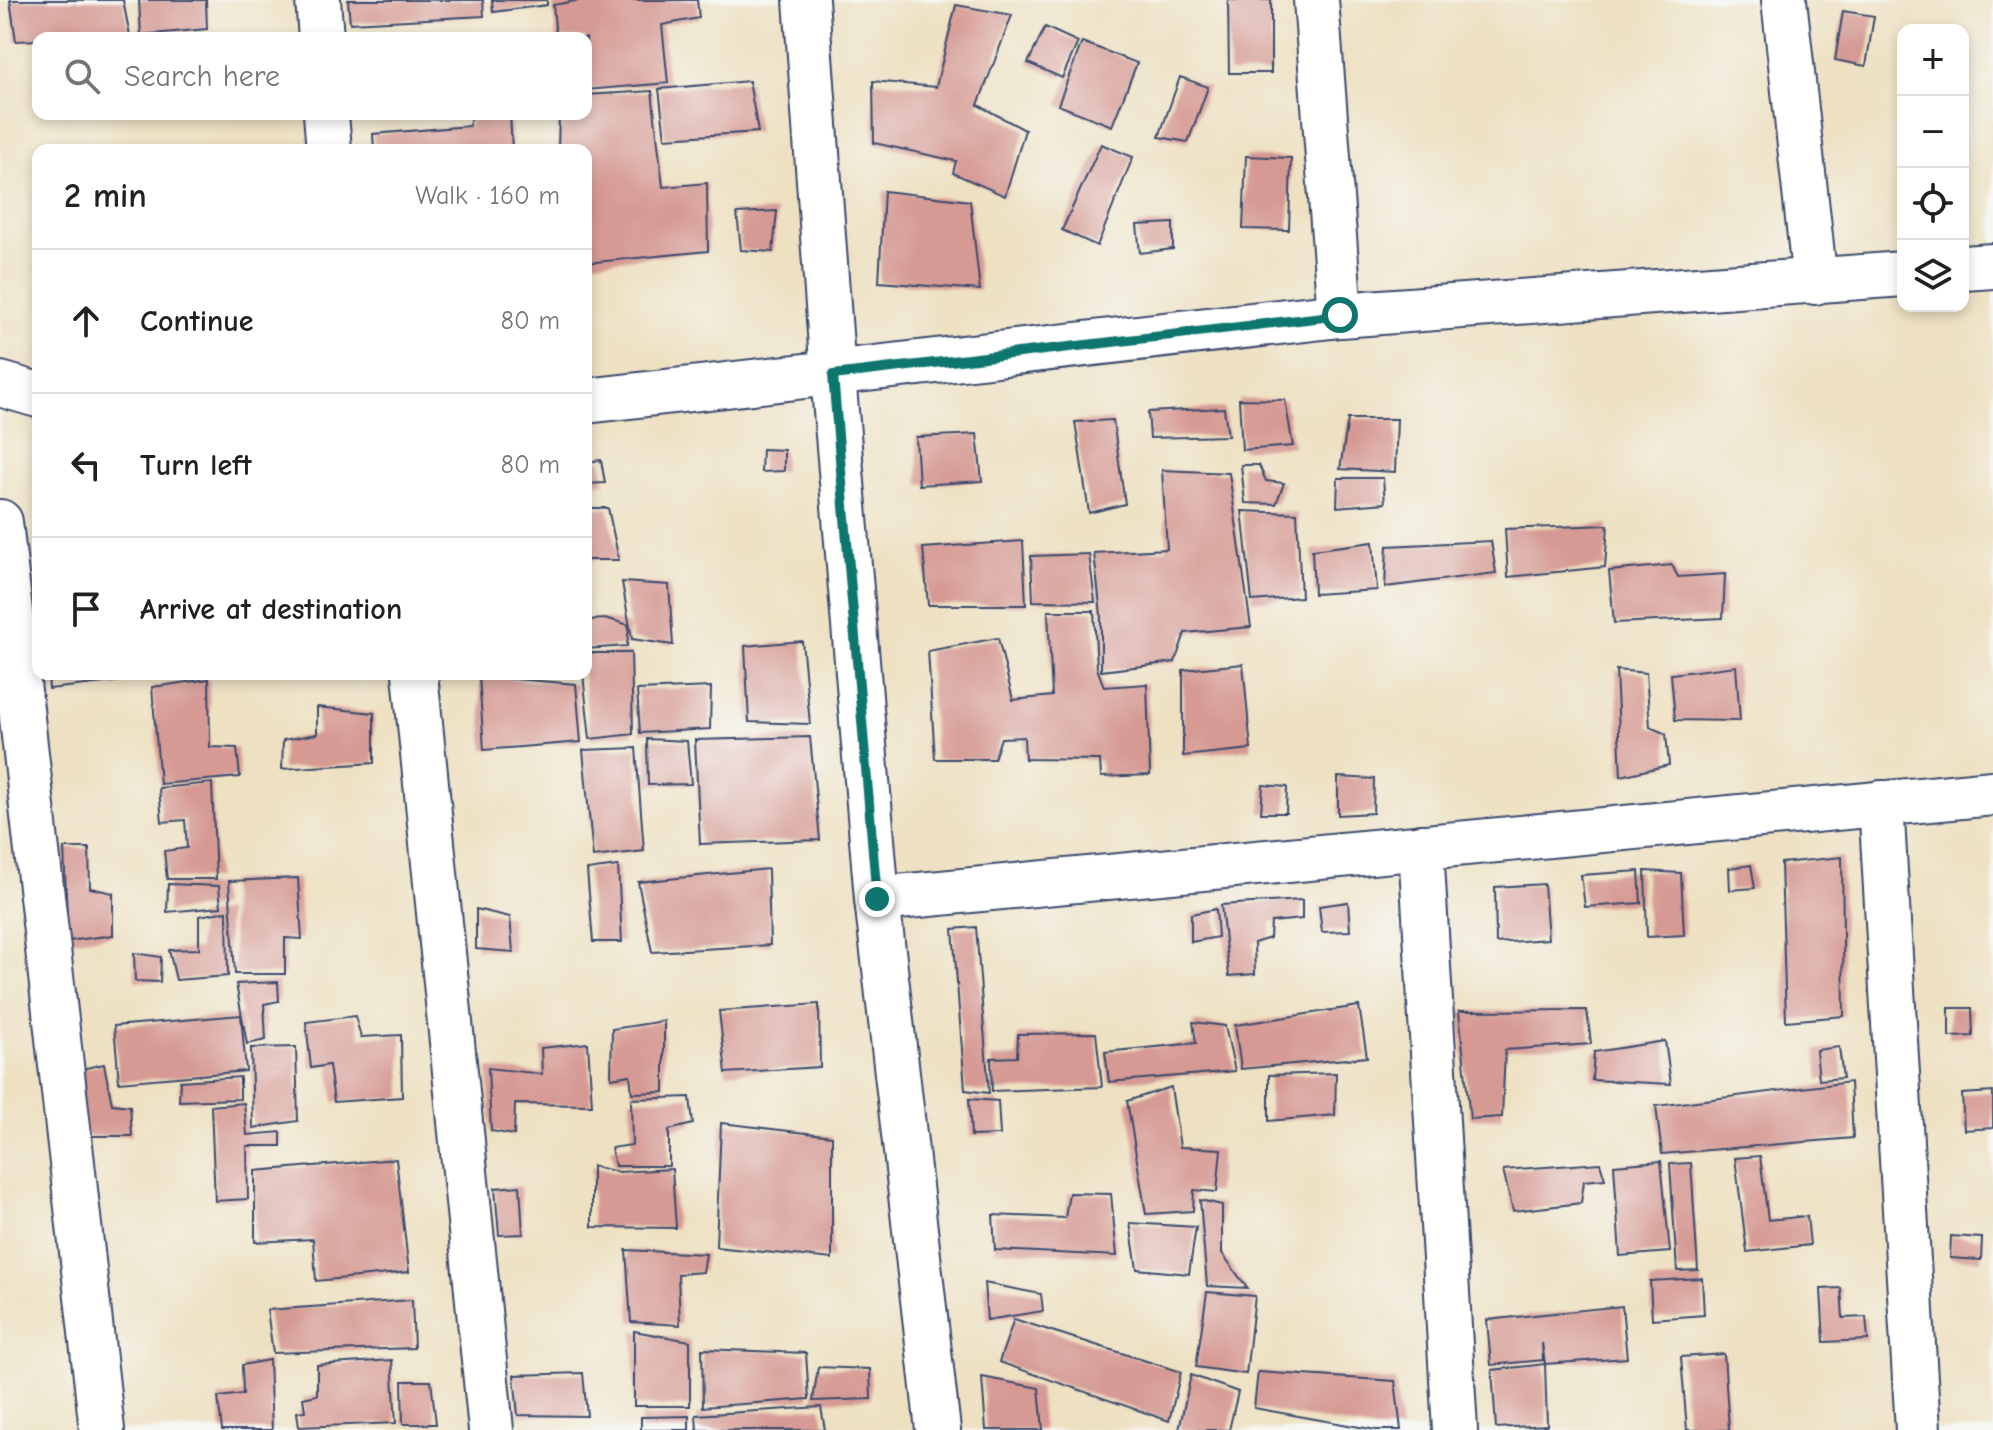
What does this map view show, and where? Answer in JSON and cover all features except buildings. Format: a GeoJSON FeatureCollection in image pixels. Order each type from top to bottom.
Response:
{"type":"FeatureCollection","features":[{"type":"Feature","properties":{"kind":"street"},"geometry":{"type":"LineString","coordinates":[[318,0],[321,32]]}},
{"type":"Feature","properties":{"kind":"street"},"geometry":{"type":"LineString","coordinates":[[806,0],[833,375],[877,899],[938,1430]]}},
{"type":"Feature","properties":{"kind":"street"},"geometry":{"type":"LineString","coordinates":[[1316,0],[1340,315]]}},
{"type":"Feature","properties":{"kind":"street"},"geometry":{"type":"LineString","coordinates":[[1784,0],[1815,282]]}},
{"type":"Feature","properties":{"kind":"street"},"geometry":{"type":"LineString","coordinates":[[326,120],[328,144]]}},
{"type":"Feature","properties":{"kind":"street"},"geometry":{"type":"LineString","coordinates":[[1969,268],[1993,266]]}},
{"type":"Feature","properties":{"kind":"street"},"geometry":{"type":"LineString","coordinates":[[592,400],[1340,315],[1897,275]]}},
{"type":"Feature","properties":{"kind":"street"},"geometry":{"type":"LineString","coordinates":[[0,384],[32,393]]}},
{"type":"Feature","properties":{"kind":"street"},"geometry":{"type":"LineString","coordinates":[[0,522],[102,1430]]}},
{"type":"Feature","properties":{"kind":"street"},"geometry":{"type":"LineString","coordinates":[[416,680],[491,1430]]}},
{"type":"Feature","properties":{"kind":"street"},"geometry":{"type":"LineString","coordinates":[[877,899],[1993,793]]}},
{"type":"Feature","properties":{"kind":"street"},"geometry":{"type":"LineString","coordinates":[[1881,803],[1918,1430]]}},
{"type":"Feature","properties":{"kind":"street"},"geometry":{"type":"LineString","coordinates":[[1421,847],[1455,1430]]}},
{"type":"Feature","properties":{"kind":"route"},"geometry":{"type":"LineString","coordinates":[[877,899],[833,375],[1340,315]]}}]}
